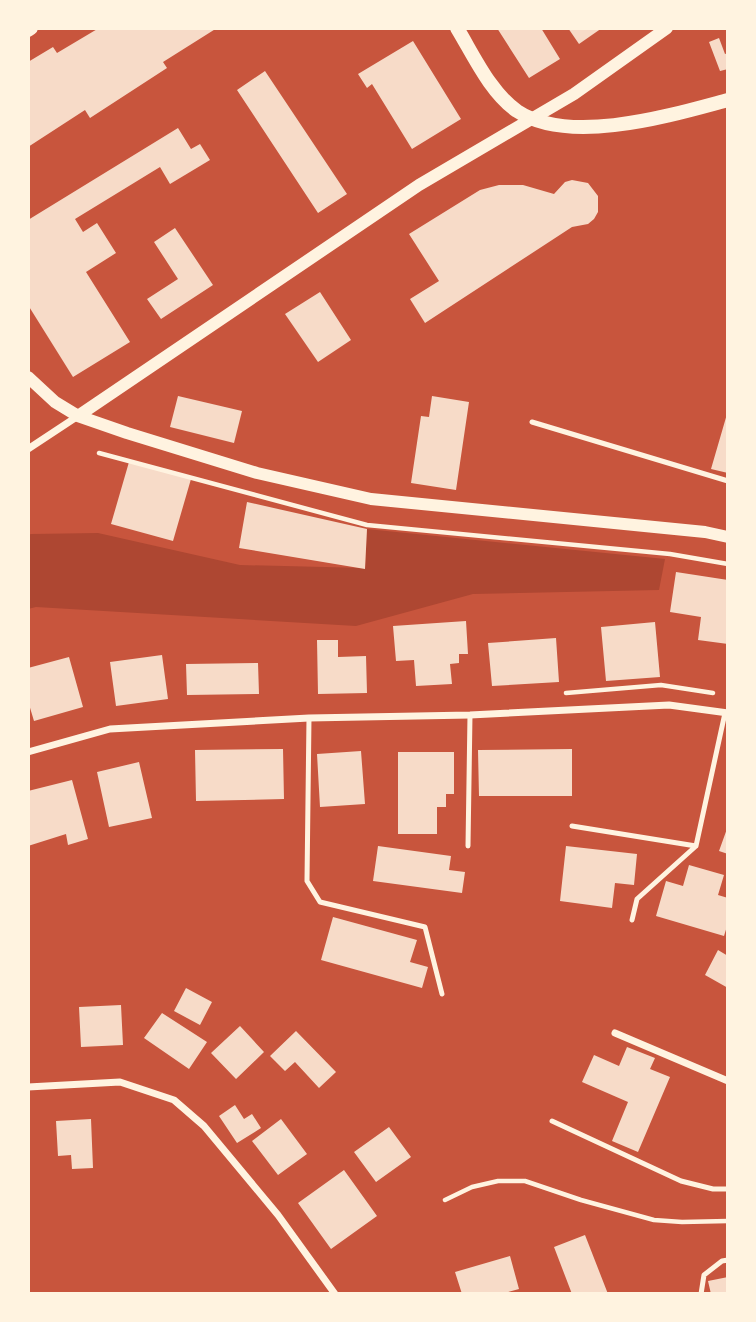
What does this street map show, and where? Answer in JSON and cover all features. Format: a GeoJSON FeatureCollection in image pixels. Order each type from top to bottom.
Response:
{"type":"FeatureCollection","features":[{"type":"Feature","properties":{"kind":"main road"},"geometry":{"type":"LineString","coordinates":[[457,28],[502,97],[516,110],[532,119],[597,127],[660,118],[728,100]]}},
{"type":"Feature","properties":{"kind":"street"},"geometry":{"type":"LineString","coordinates":[[28,449],[412,190],[574,94],[667,28]]}},
{"type":"Feature","properties":{"kind":"street"},"geometry":{"type":"LineString","coordinates":[[28,377],[55,402],[78,416],[257,473],[371,499],[705,532],[728,537]]}},
{"type":"Feature","properties":{"kind":"street"},"geometry":{"type":"LineString","coordinates":[[28,752],[110,729],[309,718],[470,715],[669,705],[727,713]]}},
{"type":"Feature","properties":{"kind":"street"},"geometry":{"type":"LineString","coordinates":[[615,1033],[728,1082]]}},
{"type":"Feature","properties":{"kind":"street"},"geometry":{"type":"LineString","coordinates":[[28,1087],[120,1082],[174,1100],[204,1126],[278,1215],[335,1294]]}},
{"type":"Feature","properties":{"kind":"lane"},"geometry":{"type":"LineString","coordinates":[[532,422],[728,481]]}},
{"type":"Feature","properties":{"kind":"lane"},"geometry":{"type":"LineString","coordinates":[[632,920],[637,899],[696,846],[727,713]]}},
{"type":"Feature","properties":{"kind":"lane"},"geometry":{"type":"LineString","coordinates":[[468,846],[470,715]]}},
{"type":"Feature","properties":{"kind":"lane"},"geometry":{"type":"LineString","coordinates":[[309,718],[307,881],[320,902],[425,927],[442,994]]}},
{"type":"Feature","properties":{"kind":"lane"},"geometry":{"type":"LineString","coordinates":[[572,825],[696,846]]}},
{"type":"Feature","properties":{"kind":"lane"},"geometry":{"type":"LineString","coordinates":[[552,1121],[681,1181],[713,1189],[728,1189]]}},
{"type":"Feature","properties":{"kind":"lane"},"geometry":{"type":"LineString","coordinates":[[701,1294],[704,1275],[728,1259]]}},
{"type":"Feature","properties":{"kind":"path"},"geometry":{"type":"LineString","coordinates":[[99,453],[367,525],[670,554],[728,564]]}},
{"type":"Feature","properties":{"kind":"path"},"geometry":{"type":"LineString","coordinates":[[444,1200],[472,1186],[498,1181],[525,1181],[654,1220],[728,1221]]}},
{"type":"Feature","properties":{"kind":"shaded area"},"geometry":{"type":"Polygon","coordinates":[[[367,529],[665,559],[659,590],[473,594],[356,626],[36,607],[28,609],[28,535],[31,534],[98,533],[240,565],[365,568],[367,529]]]}},
{"type":"Feature","properties":{"kind":"building"},"geometry":{"type":"Polygon","coordinates":[[[99,28],[217,28],[163,62],[167,68],[90,118],[85,110],[28,147],[28,62],[53,47],[57,53],[99,28]]]}},
{"type":"Feature","properties":{"kind":"building"},"geometry":{"type":"Polygon","coordinates":[[[497,28],[541,28],[560,59],[529,78],[497,28]]]}},
{"type":"Feature","properties":{"kind":"building"},"geometry":{"type":"Polygon","coordinates":[[[568,28],[602,28],[579,44],[568,28]]]}},
{"type":"Feature","properties":{"kind":"building"},"geometry":{"type":"Polygon","coordinates":[[[719,38],[725,54],[728,53],[728,69],[720,71],[709,42],[719,38]]]}},
{"type":"Feature","properties":{"kind":"building"},"geometry":{"type":"Polygon","coordinates":[[[413,41],[461,119],[412,149],[372,84],[367,88],[358,74],[413,41]]]}},
{"type":"Feature","properties":{"kind":"building"},"geometry":{"type":"Polygon","coordinates":[[[265,71],[347,194],[318,213],[237,90],[265,71]]]}},
{"type":"Feature","properties":{"kind":"building"},"geometry":{"type":"Polygon","coordinates":[[[178,128],[191,149],[200,144],[210,160],[170,184],[160,167],[75,219],[83,232],[97,223],[116,253],[86,272],[130,342],[73,377],[28,305],[28,220],[178,128]]]}},
{"type":"Feature","properties":{"kind":"building"},"geometry":{"type":"Polygon","coordinates":[[[572,180],[588,183],[598,196],[598,212],[594,219],[588,224],[572,227],[425,323],[410,299],[439,281],[409,234],[480,190],[499,185],[523,185],[554,194],[565,182],[572,180]]]}},
{"type":"Feature","properties":{"kind":"building"},"geometry":{"type":"Polygon","coordinates":[[[175,228],[213,285],[161,319],[147,299],[178,279],[154,242],[175,228]]]}},
{"type":"Feature","properties":{"kind":"building"},"geometry":{"type":"Polygon","coordinates":[[[320,292],[351,340],[318,362],[285,314],[320,292]]]}},
{"type":"Feature","properties":{"kind":"building"},"geometry":{"type":"Polygon","coordinates":[[[178,396],[242,411],[234,443],[170,427],[178,396]]]}},
{"type":"Feature","properties":{"kind":"building"},"geometry":{"type":"Polygon","coordinates":[[[432,396],[469,402],[456,490],[411,483],[421,416],[429,417],[432,396]]]}},
{"type":"Feature","properties":{"kind":"building"},"geometry":{"type":"Polygon","coordinates":[[[728,415],[728,473],[711,469],[728,415]]]}},
{"type":"Feature","properties":{"kind":"building"},"geometry":{"type":"Polygon","coordinates":[[[129,462],[191,479],[173,541],[111,524],[129,462]]]}},
{"type":"Feature","properties":{"kind":"building"},"geometry":{"type":"Polygon","coordinates":[[[247,502],[367,529],[365,569],[239,548],[247,502]]]}},
{"type":"Feature","properties":{"kind":"building"},"geometry":{"type":"Polygon","coordinates":[[[676,572],[728,580],[728,644],[698,640],[701,617],[670,612],[676,572]]]}},
{"type":"Feature","properties":{"kind":"building"},"geometry":{"type":"Polygon","coordinates":[[[466,621],[468,654],[459,654],[459,663],[450,664],[452,684],[416,686],[414,660],[396,661],[393,626],[466,621]]]}},
{"type":"Feature","properties":{"kind":"building"},"geometry":{"type":"Polygon","coordinates":[[[655,622],[660,677],[606,681],[601,627],[655,622]]]}},
{"type":"Feature","properties":{"kind":"building"},"geometry":{"type":"Polygon","coordinates":[[[556,638],[559,682],[492,686],[488,643],[556,638]]]}},
{"type":"Feature","properties":{"kind":"building"},"geometry":{"type":"Polygon","coordinates":[[[317,640],[338,640],[338,657],[366,656],[367,693],[318,694],[317,640]]]}},
{"type":"Feature","properties":{"kind":"building"},"geometry":{"type":"Polygon","coordinates":[[[162,655],[168,699],[116,706],[110,662],[162,655]]]}},
{"type":"Feature","properties":{"kind":"building"},"geometry":{"type":"Polygon","coordinates":[[[69,657],[83,707],[34,721],[28,701],[28,668],[69,657]]]}},
{"type":"Feature","properties":{"kind":"building"},"geometry":{"type":"Polygon","coordinates":[[[258,663],[259,694],[187,695],[186,664],[258,663]]]}},
{"type":"Feature","properties":{"kind":"building"},"geometry":{"type":"Polygon","coordinates":[[[283,749],[284,799],[196,801],[195,750],[283,749]]]}},
{"type":"Feature","properties":{"kind":"building"},"geometry":{"type":"Polygon","coordinates":[[[572,749],[572,796],[479,796],[478,750],[572,749]]]}},
{"type":"Feature","properties":{"kind":"building"},"geometry":{"type":"Polygon","coordinates":[[[361,751],[365,804],[320,807],[317,754],[361,751]]]}},
{"type":"Feature","properties":{"kind":"building"},"geometry":{"type":"Polygon","coordinates":[[[398,752],[454,752],[454,794],[446,794],[446,807],[437,807],[437,834],[398,834],[398,752]]]}},
{"type":"Feature","properties":{"kind":"building"},"geometry":{"type":"Polygon","coordinates":[[[139,762],[152,818],[109,827],[97,772],[139,762]]]}},
{"type":"Feature","properties":{"kind":"building"},"geometry":{"type":"Polygon","coordinates":[[[72,780],[88,839],[68,845],[66,834],[28,846],[28,791],[72,780]]]}},
{"type":"Feature","properties":{"kind":"building"},"geometry":{"type":"Polygon","coordinates":[[[728,826],[728,854],[719,851],[728,826]]]}},
{"type":"Feature","properties":{"kind":"building"},"geometry":{"type":"Polygon","coordinates":[[[378,846],[451,856],[449,870],[465,872],[462,893],[373,881],[378,846]]]}},
{"type":"Feature","properties":{"kind":"building"},"geometry":{"type":"Polygon","coordinates":[[[566,846],[637,854],[634,885],[615,883],[612,908],[560,901],[566,846]]]}},
{"type":"Feature","properties":{"kind":"building"},"geometry":{"type":"Polygon","coordinates":[[[689,865],[724,875],[718,895],[728,898],[728,923],[724,936],[656,916],[666,881],[683,886],[689,865]]]}},
{"type":"Feature","properties":{"kind":"building"},"geometry":{"type":"Polygon","coordinates":[[[333,917],[417,940],[410,962],[428,967],[422,988],[321,960],[333,917]]]}},
{"type":"Feature","properties":{"kind":"building"},"geometry":{"type":"Polygon","coordinates":[[[718,950],[728,956],[728,988],[705,975],[718,950]]]}},
{"type":"Feature","properties":{"kind":"building"},"geometry":{"type":"Polygon","coordinates":[[[186,988],[212,1002],[200,1025],[174,1011],[186,988]]]}},
{"type":"Feature","properties":{"kind":"building"},"geometry":{"type":"Polygon","coordinates":[[[121,1005],[123,1045],[81,1047],[79,1007],[121,1005]]]}},
{"type":"Feature","properties":{"kind":"building"},"geometry":{"type":"Polygon","coordinates":[[[162,1013],[207,1042],[189,1069],[144,1038],[162,1013]]]}},
{"type":"Feature","properties":{"kind":"building"},"geometry":{"type":"Polygon","coordinates":[[[240,1026],[264,1052],[236,1079],[211,1053],[240,1026]]]}},
{"type":"Feature","properties":{"kind":"building"},"geometry":{"type":"Polygon","coordinates":[[[296,1031],[336,1072],[319,1088],[295,1062],[285,1071],[270,1056],[296,1031]]]}},
{"type":"Feature","properties":{"kind":"building"},"geometry":{"type":"Polygon","coordinates":[[[627,1047],[655,1058],[650,1069],[670,1077],[638,1152],[612,1141],[628,1102],[582,1082],[594,1055],[619,1066],[627,1047]]]}},
{"type":"Feature","properties":{"kind":"building"},"geometry":{"type":"Polygon","coordinates":[[[235,1105],[244,1119],[252,1114],[261,1128],[237,1143],[219,1116],[235,1105]]]}},
{"type":"Feature","properties":{"kind":"building"},"geometry":{"type":"Polygon","coordinates":[[[91,1119],[93,1168],[72,1169],[71,1155],[58,1156],[56,1121],[91,1119]]]}},
{"type":"Feature","properties":{"kind":"building"},"geometry":{"type":"Polygon","coordinates":[[[281,1119],[307,1154],[278,1175],[252,1141],[281,1119]]]}},
{"type":"Feature","properties":{"kind":"building"},"geometry":{"type":"Polygon","coordinates":[[[389,1127],[411,1157],[376,1182],[354,1152],[389,1127]]]}},
{"type":"Feature","properties":{"kind":"building"},"geometry":{"type":"Polygon","coordinates":[[[344,1170],[377,1216],[331,1249],[298,1203],[344,1170]]]}},
{"type":"Feature","properties":{"kind":"building"},"geometry":{"type":"Polygon","coordinates":[[[585,1235],[608,1294],[572,1294],[554,1247],[585,1235]]]}},
{"type":"Feature","properties":{"kind":"building"},"geometry":{"type":"Polygon","coordinates":[[[510,1256],[519,1289],[501,1294],[462,1294],[455,1272],[510,1256]]]}},
{"type":"Feature","properties":{"kind":"building"},"geometry":{"type":"Polygon","coordinates":[[[728,1277],[728,1294],[711,1294],[708,1281],[728,1277]]]}}]}
